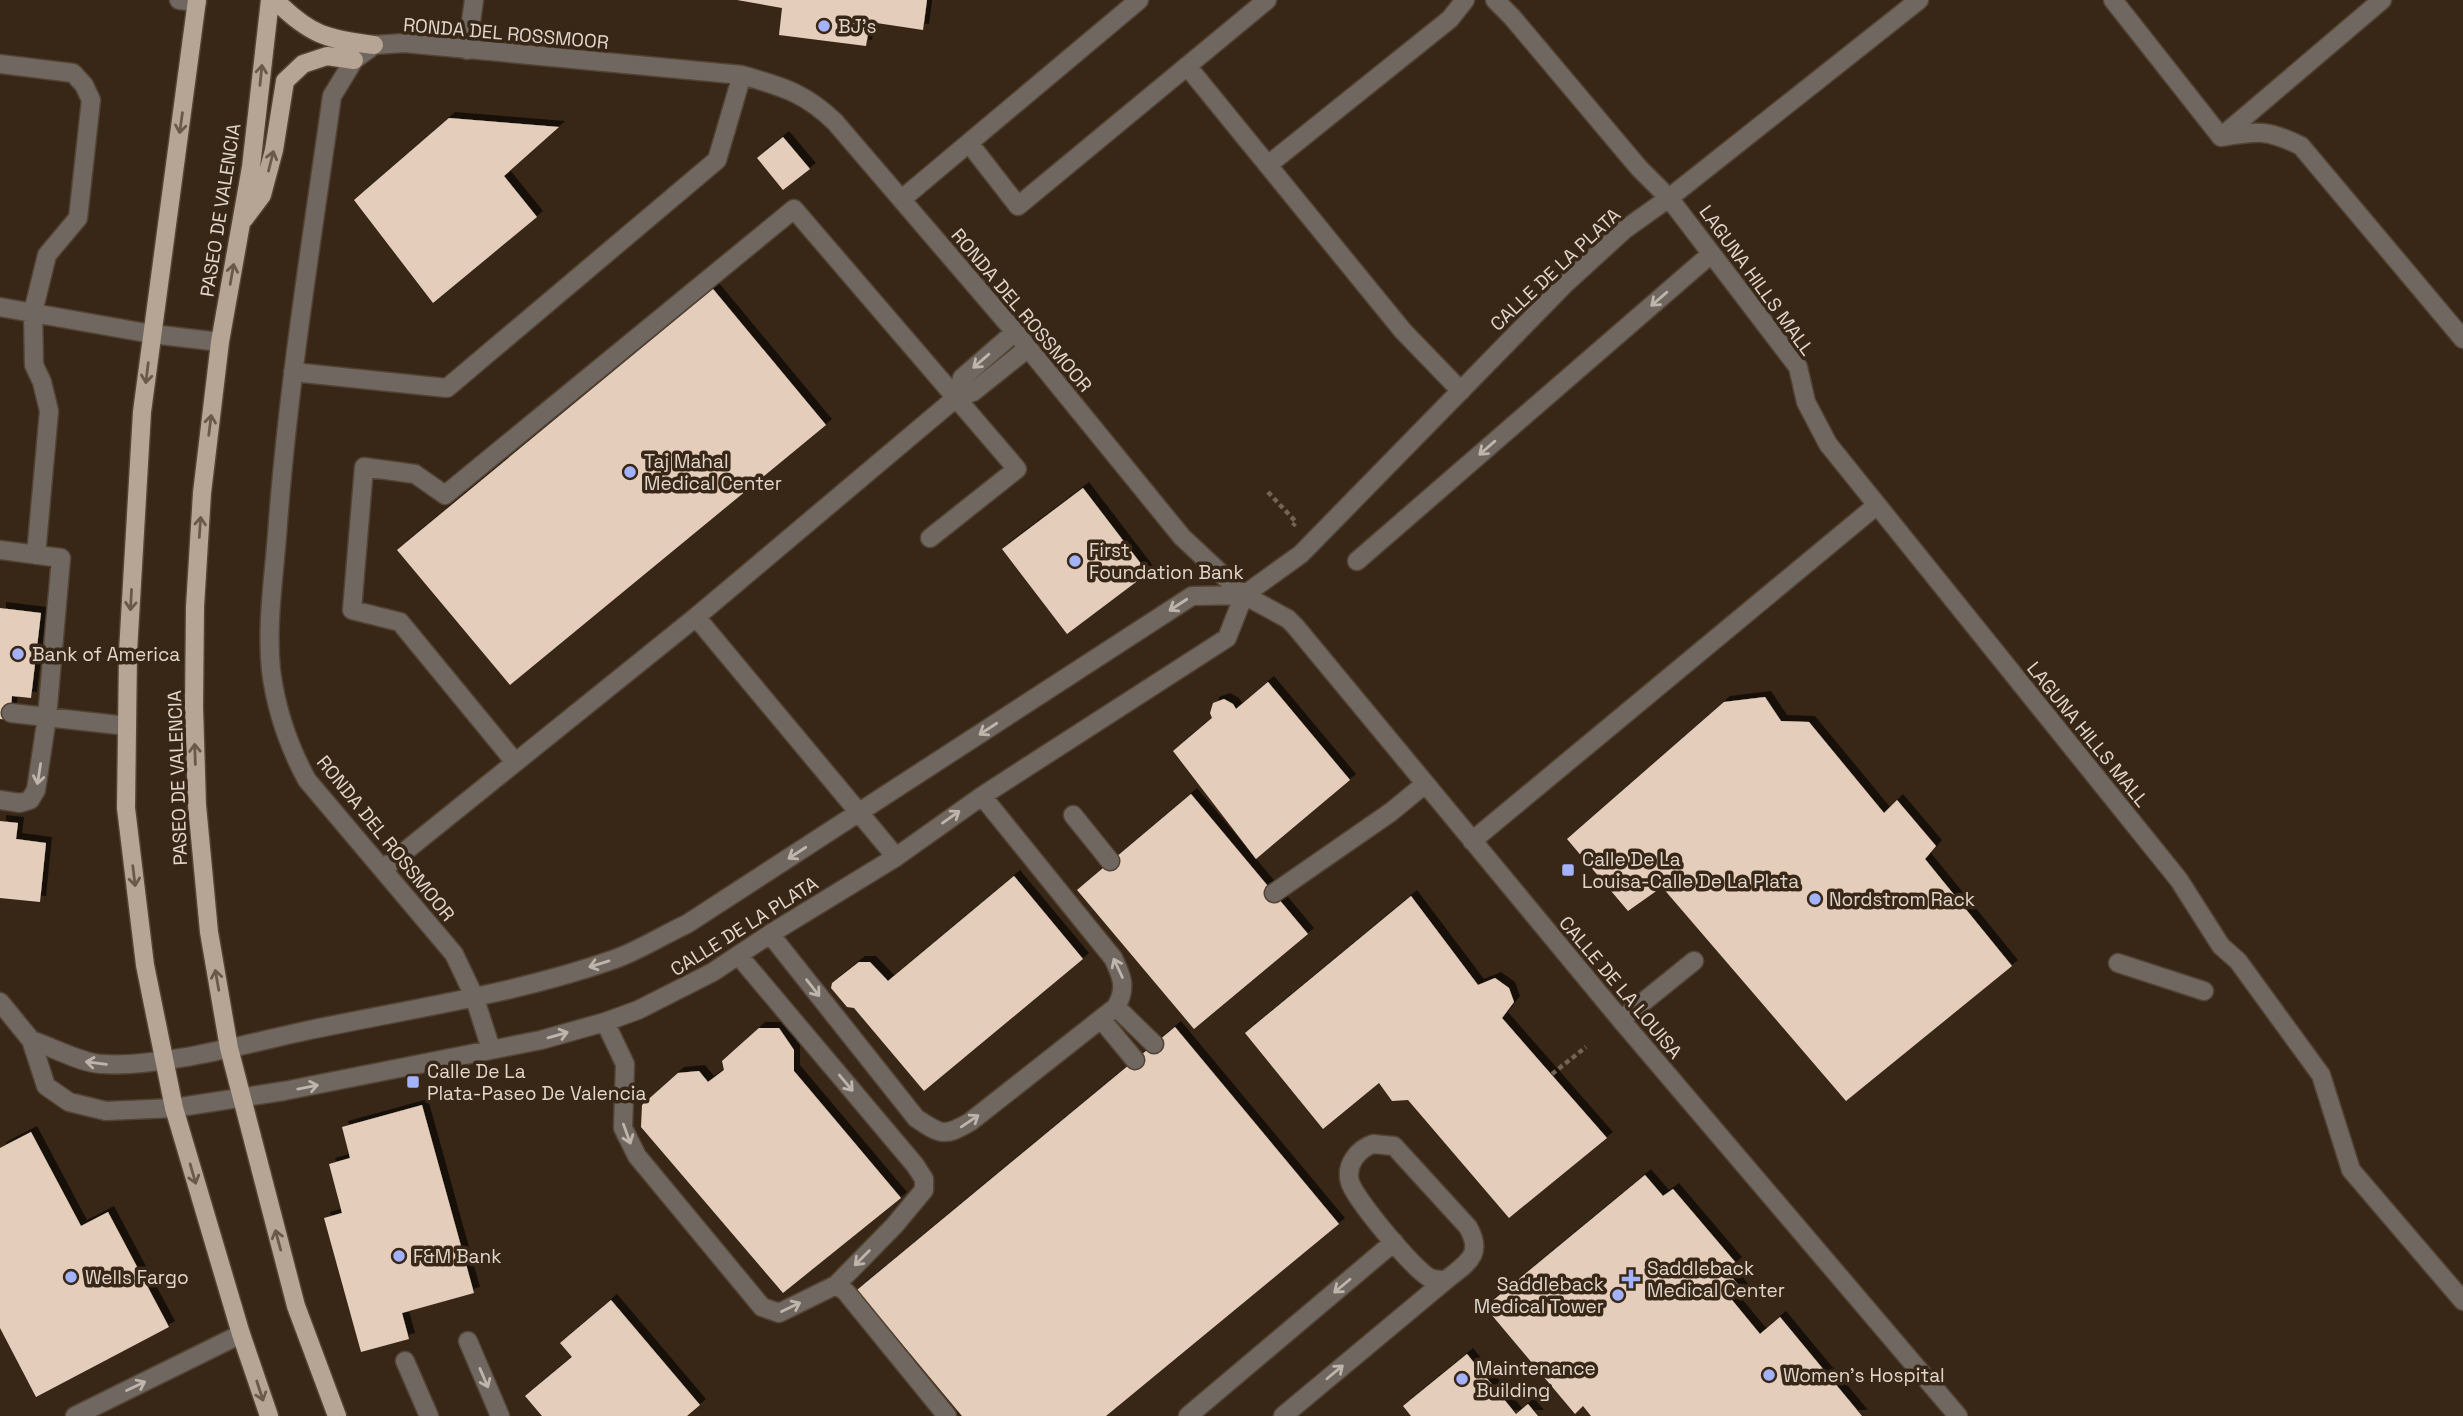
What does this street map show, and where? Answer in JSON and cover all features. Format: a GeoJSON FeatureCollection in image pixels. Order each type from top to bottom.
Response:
{"type":"FeatureCollection","features":[{"type":"Feature","properties":{"kind":"main road"},"geometry":{"type":"LineString","coordinates":[[272,0],[297,22],[332,40],[374,46]]}},
{"type":"Feature","properties":{"kind":"main road","name":"PASEO DE VALENCIA"},"geometry":{"type":"LineString","coordinates":[[272,0],[251,167],[220,342],[202,493],[195,607],[197,805],[204,894],[229,1048],[296,1306],[337,1416]]}},
{"type":"Feature","properties":{"kind":"main road"},"geometry":{"type":"LineString","coordinates":[[191,1],[142,412],[128,652],[126,808],[145,965],[174,1108],[241,1334],[269,1416]]}},
{"type":"Feature","properties":{"kind":"main road"},"geometry":{"type":"LineString","coordinates":[[242,221],[262,195],[274,150],[285,81],[303,64],[327,56],[354,60]]}},
{"type":"Feature","properties":{"kind":"street"},"geometry":{"type":"LineString","coordinates":[[467,50],[474,0]]}},
{"type":"Feature","properties":{"kind":"street"},"geometry":{"type":"LineString","coordinates":[[902,199],[1139,0]]}},
{"type":"Feature","properties":{"kind":"street"},"geometry":{"type":"LineString","coordinates":[[969,143],[1018,206],[1267,0]]}},
{"type":"Feature","properties":{"kind":"street"},"geometry":{"type":"LineString","coordinates":[[1268,165],[1450,19],[1465,0]]}},
{"type":"Feature","properties":{"kind":"street","name":"LAGUNA HILLS MALL"},"geometry":{"type":"LineString","coordinates":[[1495,0],[1513,17],[1639,167],[1669,198],[1798,367],[1806,402],[1828,444],[2179,880],[2221,946],[2238,961],[2321,1075],[2351,1170],[2463,1301]]}},
{"type":"Feature","properties":{"kind":"street","name":"CALLE DE LA PLATA"},"geometry":{"type":"LineString","coordinates":[[31,1040],[46,1086],[69,1101],[88,1108],[124,1111],[174,1108],[284,1091],[541,1040],[605,1022],[675,993],[896,857],[982,796],[1227,638],[1244,595],[1301,554],[1566,283],[1624,230],[1669,198],[1919,0]]}},
{"type":"Feature","properties":{"kind":"street"},"geometry":{"type":"LineString","coordinates":[[2113,0],[2221,137]]}},
{"type":"Feature","properties":{"kind":"street"},"geometry":{"type":"LineString","coordinates":[[2221,137],[2382,0]]}},
{"type":"Feature","properties":{"kind":"street","name":"RONDA DEL ROSSMOOR"},"geometry":{"type":"LineString","coordinates":[[491,1049],[474,996],[454,954],[307,780],[290,749],[277,703],[271,668],[271,625],[286,423],[331,96],[354,60],[374,46],[404,43],[742,75],[791,89],[816,104],[902,199],[1015,332],[1182,537],[1244,595]]}},
{"type":"Feature","properties":{"kind":"street"},"geometry":{"type":"LineString","coordinates":[[0,64],[73,73],[84,85],[91,100],[78,218],[47,255],[33,312],[34,365],[50,411],[36,555]]}},
{"type":"Feature","properties":{"kind":"street"},"geometry":{"type":"LineString","coordinates":[[1187,66],[1403,331],[1461,391]]}},
{"type":"Feature","properties":{"kind":"street"},"geometry":{"type":"LineString","coordinates":[[293,372],[447,388],[717,160],[742,75]]}},
{"type":"Feature","properties":{"kind":"street"},"geometry":{"type":"LineString","coordinates":[[2221,137],[2258,131],[2277,134],[2301,146],[2463,339]]}},
{"type":"Feature","properties":{"kind":"street"},"geometry":{"type":"LineString","coordinates":[[516,762],[400,622],[352,610],[364,467],[415,474],[445,495],[794,209],[1017,469],[930,538]]}},
{"type":"Feature","properties":{"kind":"street"},"geometry":{"type":"LineString","coordinates":[[1357,561],[1711,254]]}},
{"type":"Feature","properties":{"kind":"street"},"geometry":{"type":"LineString","coordinates":[[0,307],[152,334],[220,342]]}},
{"type":"Feature","properties":{"kind":"street"},"geometry":{"type":"LineString","coordinates":[[957,397],[962,378],[1015,332]]}},
{"type":"Feature","properties":{"kind":"street"},"geometry":{"type":"LineString","coordinates":[[383,869],[696,617],[957,397],[973,392],[1028,348]]}},
{"type":"Feature","properties":{"kind":"street"},"geometry":{"type":"LineString","coordinates":[[1472,841],[1877,505]]}},
{"type":"Feature","properties":{"kind":"street"},"geometry":{"type":"LineString","coordinates":[[0,550],[61,558],[47,717],[36,790],[30,800],[20,803],[0,800]]}},
{"type":"Feature","properties":{"kind":"street","name":"CALLE DE LA PLATA"},"geometry":{"type":"LineString","coordinates":[[31,1040],[84,1062],[99,1064],[164,1060],[474,996],[548,979],[617,958],[687,924],[1192,596],[1244,595]]}},
{"type":"Feature","properties":{"kind":"street","name":"CALLE DE LA LOUISA"},"geometry":{"type":"LineString","coordinates":[[1244,595],[1288,619],[1621,1020],[1958,1416]]}},
{"type":"Feature","properties":{"kind":"street"},"geometry":{"type":"LineString","coordinates":[[696,617],[896,857]]}},
{"type":"Feature","properties":{"kind":"street"},"geometry":{"type":"LineString","coordinates":[[11,713],[127,726]]}},
{"type":"Feature","properties":{"kind":"street"},"geometry":{"type":"LineString","coordinates":[[1274,894],[1391,812],[1425,784]]}},
{"type":"Feature","properties":{"kind":"street"},"geometry":{"type":"LineString","coordinates":[[771,934],[916,1118],[935,1131],[951,1133],[970,1122],[1116,1007],[1123,995],[1123,978],[1113,958],[982,796]]}},
{"type":"Feature","properties":{"kind":"street"},"geometry":{"type":"LineString","coordinates":[[1073,816],[1110,861]]}},
{"type":"Feature","properties":{"kind":"street"},"geometry":{"type":"LineString","coordinates":[[605,1022],[625,1065],[623,1128],[637,1156],[762,1307],[779,1312],[836,1285],[917,1199],[924,1190],[924,1180],[915,1165],[739,956]]}},
{"type":"Feature","properties":{"kind":"street"},"geometry":{"type":"LineString","coordinates":[[1621,1020],[1694,961]]}},
{"type":"Feature","properties":{"kind":"street"},"geometry":{"type":"LineString","coordinates":[[2118,963],[2204,991]]}},
{"type":"Feature","properties":{"kind":"street"},"geometry":{"type":"LineString","coordinates":[[1116,1007],[1154,1044]]}},
{"type":"Feature","properties":{"kind":"street"},"geometry":{"type":"LineString","coordinates":[[3,1013],[31,1040]]}},
{"type":"Feature","properties":{"kind":"street"},"geometry":{"type":"LineString","coordinates":[[1101,1019],[1135,1060]]}},
{"type":"Feature","properties":{"kind":"street"},"geometry":{"type":"LineString","coordinates":[[1283,1416],[1468,1262],[1474,1255],[1476,1242],[1468,1227],[1394,1146],[1373,1144],[1359,1151],[1349,1170],[1349,1181],[1355,1194],[1394,1242],[1425,1274],[1433,1279],[1446,1280]]}},
{"type":"Feature","properties":{"kind":"street"},"geometry":{"type":"LineString","coordinates":[[1188,1416],[1394,1242]]}},
{"type":"Feature","properties":{"kind":"street"},"geometry":{"type":"LineString","coordinates":[[836,1285],[846,1292],[947,1416]]}},
{"type":"Feature","properties":{"kind":"street"},"geometry":{"type":"LineString","coordinates":[[75,1416],[241,1334]]}},
{"type":"Feature","properties":{"kind":"street"},"geometry":{"type":"LineString","coordinates":[[468,1341],[500,1416]]}},
{"type":"Feature","properties":{"kind":"street"},"geometry":{"type":"LineString","coordinates":[[405,1361],[429,1416]]}},
{"type":"Feature","properties":{"kind":"path"},"geometry":{"type":"LineString","coordinates":[[1268,492],[1296,522],[1293,526]]}},
{"type":"Feature","properties":{"kind":"path"},"geometry":{"type":"LineString","coordinates":[[1552,1074],[1586,1047]]}},
{"type":"Feature","properties":{"kind":"building","name":"BJ's"},"geometry":{"type":"Polygon","coordinates":[[[737,0],[927,0],[923,30],[870,22],[866,46],[779,35],[782,8],[737,0]]]}},
{"type":"Feature","properties":{"kind":"building"},"geometry":{"type":"Polygon","coordinates":[[[449,118],[559,127],[504,176],[537,217],[433,303],[354,200],[449,118]]]}},
{"type":"Feature","properties":{"kind":"building"},"geometry":{"type":"Polygon","coordinates":[[[783,137],[810,169],[783,190],[757,158],[783,137]]]}},
{"type":"Feature","properties":{"kind":"building","name":"Taj Mahal Medical Center"},"geometry":{"type":"Polygon","coordinates":[[[713,289],[826,425],[510,685],[397,550],[713,289]]]}},
{"type":"Feature","properties":{"kind":"building","name":"First Foundation Bank"},"geometry":{"type":"Polygon","coordinates":[[[1083,488],[1148,573],[1067,634],[1002,549],[1083,488]]]}},
{"type":"Feature","properties":{"kind":"building","name":"Bank of America"},"geometry":{"type":"Polygon","coordinates":[[[0,608],[41,613],[31,698],[12,696],[10,720],[0,719],[0,608]]]}},
{"type":"Feature","properties":{"kind":"building"},"geometry":{"type":"Polygon","coordinates":[[[1268,682],[1350,780],[1256,859],[1173,751],[1212,718],[1210,713],[1213,703],[1224,699],[1236,709],[1268,682]]]}},
{"type":"Feature","properties":{"kind":"building","name":"Nordstrom Rack"},"geometry":{"type":"Polygon","coordinates":[[[1765,697],[1781,721],[1809,722],[1884,813],[1897,800],[1936,846],[1925,859],[2012,966],[1846,1101],[1662,887],[1628,911],[1567,839],[1724,702],[1765,697]]]}},
{"type":"Feature","properties":{"kind":"building"},"geometry":{"type":"Polygon","coordinates":[[[1191,794],[1308,934],[1194,1029],[1077,890],[1191,794]]]}},
{"type":"Feature","properties":{"kind":"building"},"geometry":{"type":"Polygon","coordinates":[[[0,821],[18,823],[16,839],[46,843],[40,902],[0,898],[0,821]]]}},
{"type":"Feature","properties":{"kind":"building"},"geometry":{"type":"Polygon","coordinates":[[[1014,876],[1083,959],[924,1091],[854,1008],[847,1007],[831,988],[832,983],[859,962],[870,962],[888,981],[1014,876]]]}},
{"type":"Feature","properties":{"kind":"building"},"geometry":{"type":"Polygon","coordinates":[[[1411,896],[1478,985],[1495,978],[1509,988],[1514,1002],[1502,1018],[1607,1138],[1509,1218],[1408,1100],[1392,1101],[1379,1083],[1323,1129],[1245,1033],[1411,896]]]}},
{"type":"Feature","properties":{"kind":"building"},"geometry":{"type":"Polygon","coordinates":[[[1175,1027],[1339,1224],[1106,1416],[962,1416],[857,1290],[1175,1027]]]}},
{"type":"Feature","properties":{"kind":"building"},"geometry":{"type":"Polygon","coordinates":[[[759,1028],[779,1028],[794,1050],[794,1071],[901,1198],[783,1293],[641,1127],[642,1105],[678,1073],[699,1071],[708,1082],[724,1070],[722,1061],[759,1028]]]}},
{"type":"Feature","properties":{"kind":"building","name":"F&M Bank"},"geometry":{"type":"Polygon","coordinates":[[[422,1105],[474,1293],[402,1313],[409,1339],[361,1352],[324,1218],[342,1213],[329,1164],[350,1158],[342,1127],[422,1105]]]}},
{"type":"Feature","properties":{"kind":"building","name":"Wells Fargo"},"geometry":{"type":"Polygon","coordinates":[[[31,1132],[81,1226],[108,1212],[169,1327],[36,1397],[0,1328],[0,1148],[31,1132]]]}},
{"type":"Feature","properties":{"kind":"building","name":"Saddleback Medical Center"},"geometry":{"type":"Polygon","coordinates":[[[1645,1175],[1663,1196],[1673,1189],[1736,1263],[1727,1271],[1743,1291],[1732,1300],[1760,1334],[1780,1317],[1862,1416],[1591,1416],[1583,1406],[1575,1414],[1485,1307],[1645,1175]]]}},
{"type":"Feature","properties":{"kind":"building"},"geometry":{"type":"Polygon","coordinates":[[[611,1300],[700,1405],[687,1416],[542,1416],[525,1396],[572,1357],[560,1343],[611,1300]]]}},
{"type":"Feature","properties":{"kind":"building","name":"Maintenance Building"},"geometry":{"type":"Polygon","coordinates":[[[1467,1354],[1516,1414],[1528,1404],[1538,1416],[1411,1416],[1403,1406],[1467,1354]]]}},
{"type":"Feature","properties":{"kind":"place","name":"BJ's"},"geometry":{"type":"Point","coordinates":[824,26]}},
{"type":"Feature","properties":{"kind":"place","name":"Taj Mahal Medical Center"},"geometry":{"type":"Point","coordinates":[630,472]}},
{"type":"Feature","properties":{"kind":"place","name":"First Foundation Bank"},"geometry":{"type":"Point","coordinates":[1075,561]}},
{"type":"Feature","properties":{"kind":"place","name":"Bank of America"},"geometry":{"type":"Point","coordinates":[18,654]}},
{"type":"Feature","properties":{"kind":"place","name":"Calle De La Louisa-Calle De La Plata"},"geometry":{"type":"Point","coordinates":[1568,870]}},
{"type":"Feature","properties":{"kind":"place","name":"Nordstrom Rack"},"geometry":{"type":"Point","coordinates":[1815,899]}},
{"type":"Feature","properties":{"kind":"place","name":"Calle De La Plata-Paseo De Valencia"},"geometry":{"type":"Point","coordinates":[413,1082]}},
{"type":"Feature","properties":{"kind":"place","name":"F&M Bank"},"geometry":{"type":"Point","coordinates":[399,1256]}},
{"type":"Feature","properties":{"kind":"place","name":"Wells Fargo"},"geometry":{"type":"Point","coordinates":[71,1277]}},
{"type":"Feature","properties":{"kind":"place","name":"Saddleback Medical Center"},"geometry":{"type":"Point","coordinates":[1631,1279]}},
{"type":"Feature","properties":{"kind":"place","name":"Saddleback Medical Tower"},"geometry":{"type":"Point","coordinates":[1618,1295]}},
{"type":"Feature","properties":{"kind":"place","name":"Women's Hospital"},"geometry":{"type":"Point","coordinates":[1769,1375]}},
{"type":"Feature","properties":{"kind":"place","name":"Maintenance Building"},"geometry":{"type":"Point","coordinates":[1462,1379]}}]}
